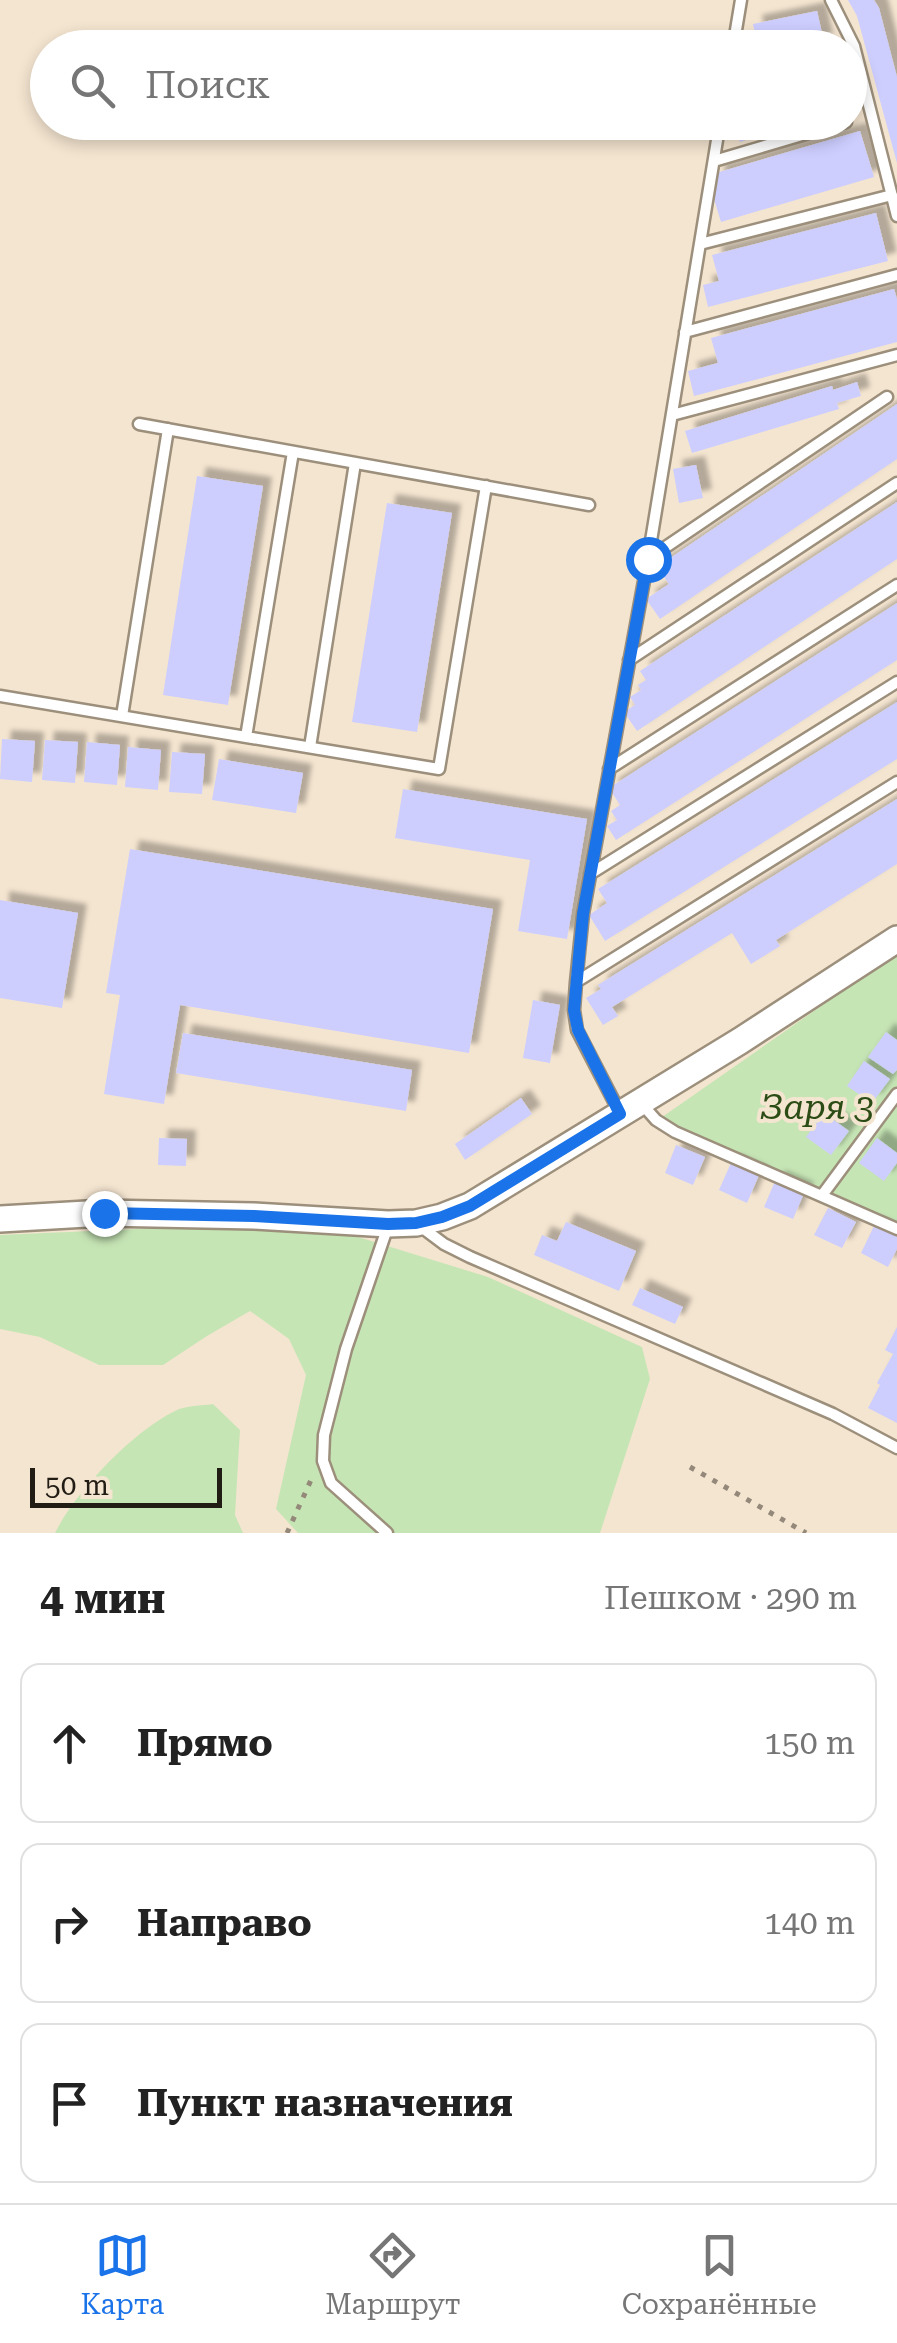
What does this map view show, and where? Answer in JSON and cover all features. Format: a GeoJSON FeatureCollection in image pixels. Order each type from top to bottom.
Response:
{"type":"FeatureCollection","features":[{"type":"Feature","properties":{"kind":"street"},"geometry":{"type":"LineString","coordinates":[[0,1219],[104,1213],[388,1224],[442,1217],[470,1206],[740,1042],[897,940]]}},
{"type":"Feature","properties":{"kind":"lane"},"geometry":{"type":"LineString","coordinates":[[736,30],[741,0]]}},
{"type":"Feature","properties":{"kind":"lane"},"geometry":{"type":"LineString","coordinates":[[831,0],[844,30]]}},
{"type":"Feature","properties":{"kind":"lane"},"geometry":{"type":"LineString","coordinates":[[867,101],[897,216]]}},
{"type":"Feature","properties":{"kind":"lane"},"geometry":{"type":"LineString","coordinates":[[867,116],[871,115]]}},
{"type":"Feature","properties":{"kind":"lane"},"geometry":{"type":"LineString","coordinates":[[717,140],[648,559],[583,914],[574,1010],[578,1030],[630,1108],[675,1132],[897,1228]]}},
{"type":"Feature","properties":{"kind":"lane"},"geometry":{"type":"LineString","coordinates":[[714,161],[786,140]]}},
{"type":"Feature","properties":{"kind":"lane"},"geometry":{"type":"LineString","coordinates":[[700,244],[892,195]]}},
{"type":"Feature","properties":{"kind":"lane"},"geometry":{"type":"LineString","coordinates":[[686,332],[897,275]]}},
{"type":"Feature","properties":{"kind":"lane"},"geometry":{"type":"LineString","coordinates":[[672,415],[897,355]]}},
{"type":"Feature","properties":{"kind":"lane"},"geometry":{"type":"LineString","coordinates":[[648,559],[886,398]]}},
{"type":"Feature","properties":{"kind":"lane"},"geometry":{"type":"LineString","coordinates":[[139,424],[589,505]]}},
{"type":"Feature","properties":{"kind":"lane"},"geometry":{"type":"LineString","coordinates":[[122,716],[168,429]]}},
{"type":"Feature","properties":{"kind":"lane"},"geometry":{"type":"LineString","coordinates":[[246,737],[293,452]]}},
{"type":"Feature","properties":{"kind":"lane"},"geometry":{"type":"LineString","coordinates":[[310,748],[356,462]]}},
{"type":"Feature","properties":{"kind":"lane"},"geometry":{"type":"LineString","coordinates":[[629,660],[897,484]]}},
{"type":"Feature","properties":{"kind":"lane"},"geometry":{"type":"LineString","coordinates":[[0,696],[439,769],[486,486]]}},
{"type":"Feature","properties":{"kind":"lane"},"geometry":{"type":"LineString","coordinates":[[610,770],[897,586]]}},
{"type":"Feature","properties":{"kind":"lane"},"geometry":{"type":"LineString","coordinates":[[590,874],[897,682]]}},
{"type":"Feature","properties":{"kind":"lane"},"geometry":{"type":"LineString","coordinates":[[576,982],[897,782]]}},
{"type":"Feature","properties":{"kind":"lane"},"geometry":{"type":"LineString","coordinates":[[823,1194],[897,1094]]}},
{"type":"Feature","properties":{"kind":"lane"},"geometry":{"type":"LineString","coordinates":[[416,1223],[470,1257],[833,1414],[897,1448]]}},
{"type":"Feature","properties":{"kind":"lane"},"geometry":{"type":"LineString","coordinates":[[388,1224],[346,1349],[324,1435],[323,1461],[331,1482],[388,1533]]}},
{"type":"Feature","properties":{"kind":"path"},"geometry":{"type":"LineString","coordinates":[[287,1533],[323,1461]]}},
{"type":"Feature","properties":{"kind":"path"},"geometry":{"type":"LineString","coordinates":[[690,1468],[806,1533]]}},
{"type":"Feature","properties":{"kind":"green space","name":"Заря 3"},"geometry":{"type":"Polygon","coordinates":[[[897,953],[897,1231],[655,1122],[897,953]]]}},
{"type":"Feature","properties":{"kind":"green space"},"geometry":{"type":"Polygon","coordinates":[[[227,1225],[355,1236],[488,1277],[642,1347],[650,1379],[600,1533],[298,1533],[276,1509],[306,1375],[289,1339],[250,1311],[163,1365],[99,1365],[40,1337],[0,1329],[0,1235],[227,1225]]]}},
{"type":"Feature","properties":{"kind":"green space"},"geometry":{"type":"Polygon","coordinates":[[[213,1404],[240,1430],[235,1515],[243,1533],[55,1533],[91,1481],[141,1433],[179,1409],[213,1404]]]}},
{"type":"Feature","properties":{"kind":"building"},"geometry":{"type":"Polygon","coordinates":[[[848,0],[874,0],[879,8],[897,77],[897,163],[867,53],[867,30],[861,30],[848,0]]]}},
{"type":"Feature","properties":{"kind":"building"},"geometry":{"type":"Polygon","coordinates":[[[817,11],[821,30],[754,30],[753,24],[817,11]]]}},
{"type":"Feature","properties":{"kind":"building"},"geometry":{"type":"Polygon","coordinates":[[[829,140],[863,140],[874,177],[721,222],[714,199],[716,173],[829,140]]]}},
{"type":"Feature","properties":{"kind":"building"},"geometry":{"type":"Polygon","coordinates":[[[876,213],[888,261],[708,307],[703,285],[719,281],[712,255],[876,213]]]}},
{"type":"Feature","properties":{"kind":"building"},"geometry":{"type":"Polygon","coordinates":[[[894,289],[897,342],[694,396],[688,371],[718,363],[711,338],[894,289]]]}},
{"type":"Feature","properties":{"kind":"building"},"geometry":{"type":"Polygon","coordinates":[[[857,382],[861,396],[837,403],[839,409],[692,453],[685,431],[832,386],[833,390],[857,382]]]}},
{"type":"Feature","properties":{"kind":"building"},"geometry":{"type":"Polygon","coordinates":[[[897,404],[897,459],[660,619],[646,599],[669,584],[657,567],[897,404]]]}},
{"type":"Feature","properties":{"kind":"building"},"geometry":{"type":"Polygon","coordinates":[[[696,465],[703,498],[679,503],[673,469],[696,465]]]}},
{"type":"Feature","properties":{"kind":"building"},"geometry":{"type":"Polygon","coordinates":[[[197,476],[263,486],[228,705],[163,695],[197,476]]]}},
{"type":"Feature","properties":{"kind":"building"},"geometry":{"type":"Polygon","coordinates":[[[897,502],[897,559],[637,731],[624,712],[635,705],[630,697],[641,690],[638,685],[646,680],[640,671],[897,502]]]}},
{"type":"Feature","properties":{"kind":"building"},"geometry":{"type":"Polygon","coordinates":[[[387,503],[452,513],[417,732],[352,722],[387,503]]]}},
{"type":"Feature","properties":{"kind":"building"},"geometry":{"type":"Polygon","coordinates":[[[897,603],[897,660],[616,840],[607,826],[617,820],[611,811],[620,805],[609,788],[897,603]]]}},
{"type":"Feature","properties":{"kind":"building"},"geometry":{"type":"Polygon","coordinates":[[[897,702],[897,759],[605,941],[589,915],[607,903],[598,889],[897,702]]]}},
{"type":"Feature","properties":{"kind":"building"},"geometry":{"type":"Polygon","coordinates":[[[2,739],[35,741],[32,782],[0,779],[2,739]]]}},
{"type":"Feature","properties":{"kind":"building"},"geometry":{"type":"Polygon","coordinates":[[[45,740],[78,742],[75,783],[42,780],[45,740]]]}},
{"type":"Feature","properties":{"kind":"building"},"geometry":{"type":"Polygon","coordinates":[[[87,742],[120,745],[117,785],[84,782],[87,742]]]}},
{"type":"Feature","properties":{"kind":"building"},"geometry":{"type":"Polygon","coordinates":[[[128,747],[161,750],[158,790],[125,787],[128,747]]]}},
{"type":"Feature","properties":{"kind":"building"},"geometry":{"type":"Polygon","coordinates":[[[172,752],[205,754],[202,794],[169,792],[172,752]]]}},
{"type":"Feature","properties":{"kind":"building"},"geometry":{"type":"Polygon","coordinates":[[[219,759],[303,773],[296,813],[212,800],[219,759]]]}},
{"type":"Feature","properties":{"kind":"building"},"geometry":{"type":"Polygon","coordinates":[[[403,789],[587,819],[567,939],[518,931],[530,860],[395,838],[403,789]]]}},
{"type":"Feature","properties":{"kind":"building"},"geometry":{"type":"Polygon","coordinates":[[[897,799],[897,864],[776,940],[780,946],[751,964],[732,933],[612,1007],[618,1016],[603,1025],[586,998],[601,989],[598,985],[897,799]]]}},
{"type":"Feature","properties":{"kind":"building"},"geometry":{"type":"Polygon","coordinates":[[[130,849],[493,909],[469,1053],[180,1005],[164,1104],[104,1094],[120,995],[106,993],[130,849]]]}},
{"type":"Feature","properties":{"kind":"building"},"geometry":{"type":"Polygon","coordinates":[[[0,900],[78,913],[62,1008],[0,998],[0,900]]]}},
{"type":"Feature","properties":{"kind":"building"},"geometry":{"type":"Polygon","coordinates":[[[533,1000],[560,1005],[550,1063],[523,1058],[533,1000]]]}},
{"type":"Feature","properties":{"kind":"building"},"geometry":{"type":"Polygon","coordinates":[[[886,1032],[897,1040],[897,1070],[893,1074],[868,1057],[886,1032]]]}},
{"type":"Feature","properties":{"kind":"building"},"geometry":{"type":"Polygon","coordinates":[[[183,1033],[412,1070],[406,1111],[176,1073],[183,1033]]]}},
{"type":"Feature","properties":{"kind":"building"},"geometry":{"type":"Polygon","coordinates":[[[864,1061],[890,1079],[872,1103],[847,1086],[864,1061]]]}},
{"type":"Feature","properties":{"kind":"building"},"geometry":{"type":"Polygon","coordinates":[[[521,1098],[532,1114],[465,1160],[455,1144],[521,1098]]]}},
{"type":"Feature","properties":{"kind":"building"},"geometry":{"type":"Polygon","coordinates":[[[824,1113],[849,1131],[831,1155],[806,1137],[824,1113]]]}},
{"type":"Feature","properties":{"kind":"building"},"geometry":{"type":"Polygon","coordinates":[[[159,1138],[187,1139],[186,1166],[158,1165],[159,1138]]]}},
{"type":"Feature","properties":{"kind":"building"},"geometry":{"type":"Polygon","coordinates":[[[877,1138],[897,1153],[897,1163],[884,1181],[859,1163],[877,1138]]]}},
{"type":"Feature","properties":{"kind":"building"},"geometry":{"type":"Polygon","coordinates":[[[676,1145],[705,1157],[693,1185],[665,1173],[676,1145]]]}},
{"type":"Feature","properties":{"kind":"building"},"geometry":{"type":"Polygon","coordinates":[[[731,1163],[759,1175],[747,1203],[719,1190],[731,1163]]]}},
{"type":"Feature","properties":{"kind":"building"},"geometry":{"type":"Polygon","coordinates":[[[776,1179],[805,1191],[793,1219],[764,1207],[776,1179]]]}},
{"type":"Feature","properties":{"kind":"building"},"geometry":{"type":"Polygon","coordinates":[[[828,1208],[856,1222],[842,1248],[814,1235],[828,1208]]]}},
{"type":"Feature","properties":{"kind":"building"},"geometry":{"type":"Polygon","coordinates":[[[566,1222],[636,1251],[619,1291],[534,1255],[542,1235],[557,1241],[566,1222]]]}},
{"type":"Feature","properties":{"kind":"building"},"geometry":{"type":"Polygon","coordinates":[[[874,1226],[897,1237],[897,1249],[888,1267],[861,1253],[874,1226]]]}},
{"type":"Feature","properties":{"kind":"building"},"geometry":{"type":"Polygon","coordinates":[[[640,1288],[683,1307],[675,1324],[632,1305],[640,1288]]]}},
{"type":"Feature","properties":{"kind":"building"},"geometry":{"type":"Polygon","coordinates":[[[897,1327],[897,1423],[868,1408],[893,1354],[885,1350],[897,1327]]]}},
{"type":"Feature","properties":{"kind":"route"},"geometry":{"type":"LineString","coordinates":[[104,1213],[416,1223],[470,1206],[620,1114],[578,1030],[574,1010],[583,914],[648,559]]}}]}
